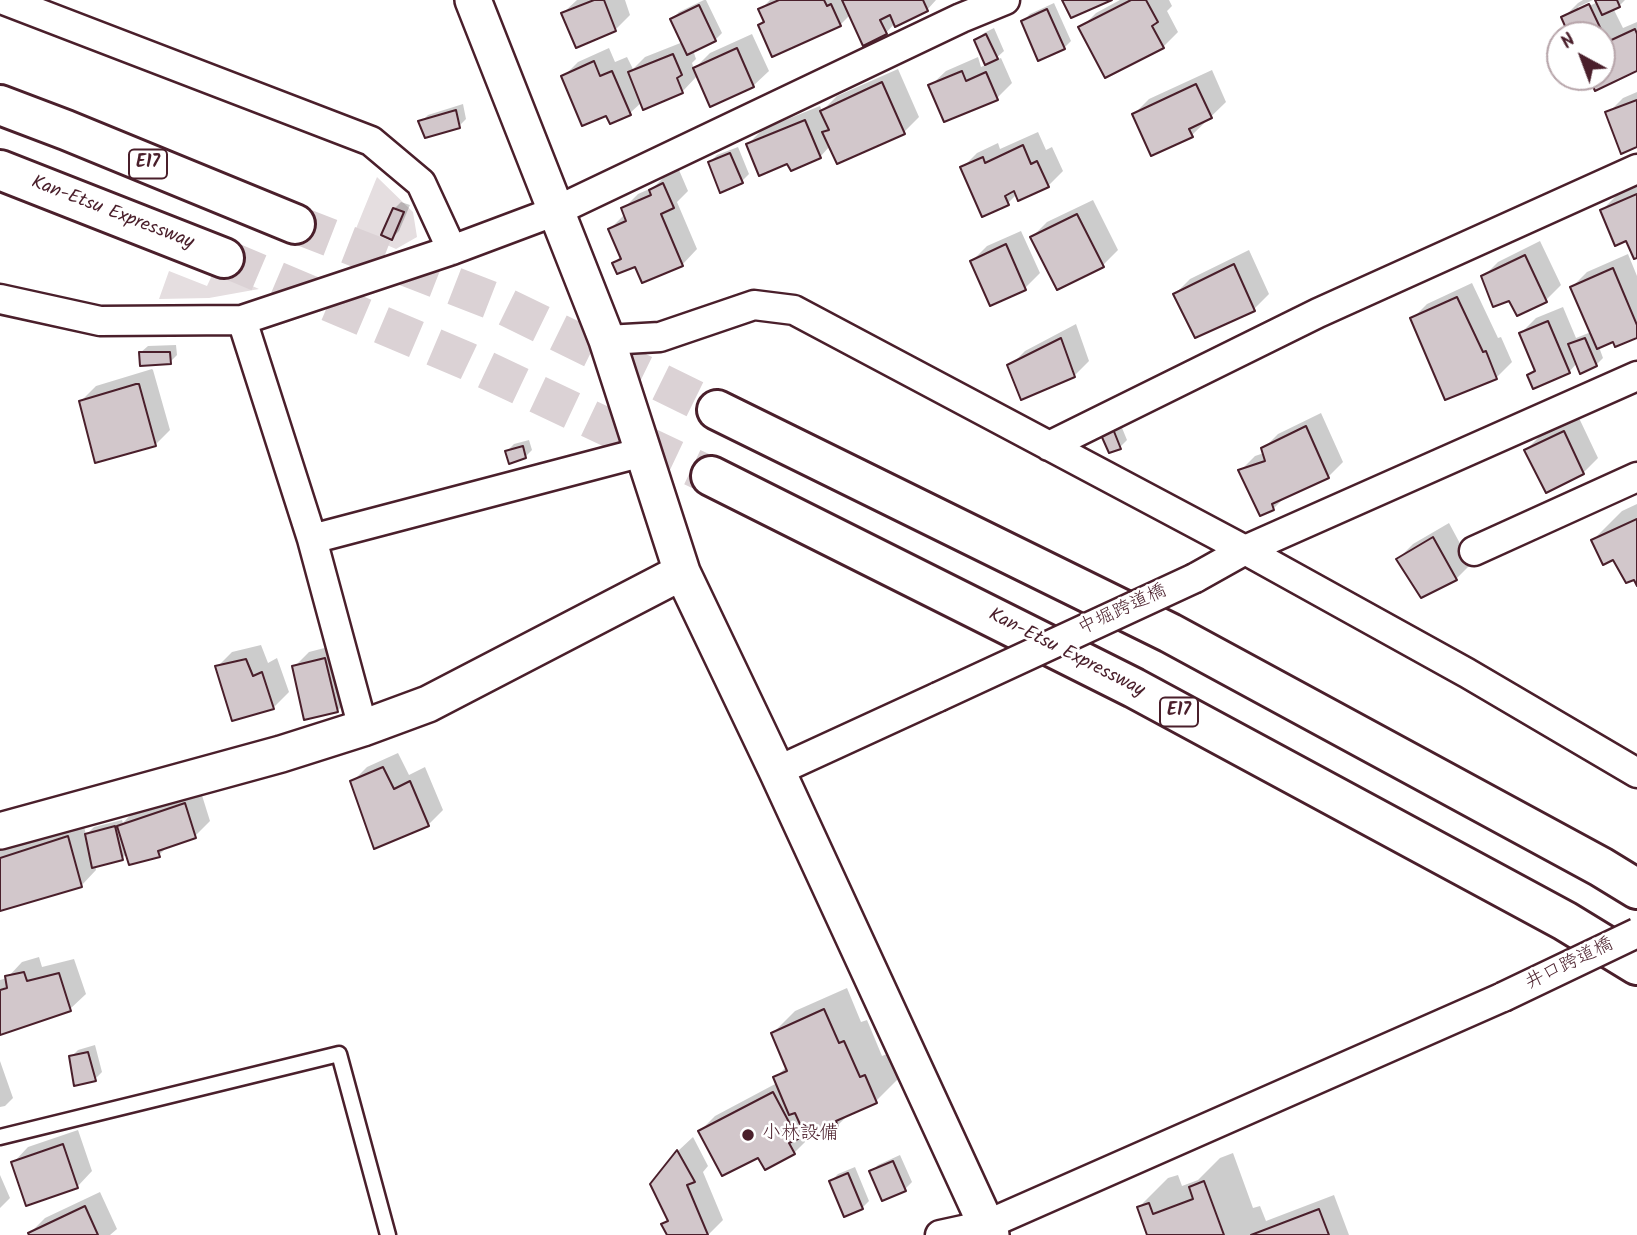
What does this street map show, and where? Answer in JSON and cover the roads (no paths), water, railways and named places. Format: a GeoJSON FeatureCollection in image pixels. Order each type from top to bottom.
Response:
{"type":"FeatureCollection","features":[{"type":"Feature","properties":{"kind":"highway","name":"E17"},"geometry":{"type":"LineString","coordinates":[[0,105],[295,224]]}},
{"type":"Feature","properties":{"kind":"highway","name":"Kan-Etsu Expressway"},"geometry":{"type":"LineString","coordinates":[[0,170],[224,258]]}},
{"type":"Feature","properties":{"kind":"highway"},"geometry":{"type":"LineString","coordinates":[[718,410],[1170,633],[1637,889]]}},
{"type":"Feature","properties":{"kind":"highway","name":"Kan-Etsu Expressway"},"geometry":{"type":"LineString","coordinates":[[711,476],[1134,688],[1565,921],[1637,965]]}},
{"type":"Feature","properties":{"kind":"street"},"geometry":{"type":"LineString","coordinates":[[4,0],[371,141],[421,183],[452,250]]}},
{"type":"Feature","properties":{"kind":"street"},"geometry":{"type":"LineString","coordinates":[[473,0],[607,340],[682,572],[777,771],[988,1230]]}},
{"type":"Feature","properties":{"kind":"street"},"geometry":{"type":"LineString","coordinates":[[0,299],[100,321],[242,320],[452,250],[556,211],[954,9],[1005,0]]}},
{"type":"Feature","properties":{"kind":"street"},"geometry":{"type":"LineString","coordinates":[[1049,446],[1318,313],[1637,169]]}},
{"type":"Feature","properties":{"kind":"street"},"geometry":{"type":"LineString","coordinates":[[607,340],[660,337],[754,305],[794,310],[1245,550],[1467,673],[1637,773]]}},
{"type":"Feature","properties":{"kind":"street"},"geometry":{"type":"LineString","coordinates":[[242,320],[312,539],[363,728]]}},
{"type":"Feature","properties":{"kind":"street","name":"中堀跨道橋"},"geometry":{"type":"LineString","coordinates":[[777,771],[1195,578],[1245,550],[1637,376]]}},
{"type":"Feature","properties":{"kind":"street"},"geometry":{"type":"LineString","coordinates":[[312,539],[643,452]]}},
{"type":"Feature","properties":{"kind":"street"},"geometry":{"type":"LineString","coordinates":[[1474,551],[1637,477]]}},
{"type":"Feature","properties":{"kind":"street"},"geometry":{"type":"LineString","coordinates":[[0,831],[282,754],[428,704],[682,572]]}},
{"type":"Feature","properties":{"kind":"street","name":"井口跨道橋"},"geometry":{"type":"LineString","coordinates":[[940,1235],[988,1230],[1503,997],[1637,933]]}},
{"type":"Feature","properties":{"kind":"lane"},"geometry":{"type":"LineString","coordinates":[[0,1137],[339,1054],[388,1235]]}},
{"type":"Feature","properties":{"kind":"tunnel"},"geometry":{"type":"LineString","coordinates":[[295,224],[498,303],[717,410]]}},
{"type":"Feature","properties":{"kind":"tunnel"},"geometry":{"type":"LineString","coordinates":[[224,258],[467,361],[711,476]]}},
{"type":"Feature","properties":{"kind":"place","name":"小林設備"},"geometry":{"type":"Point","coordinates":[748,1135]}}]}
